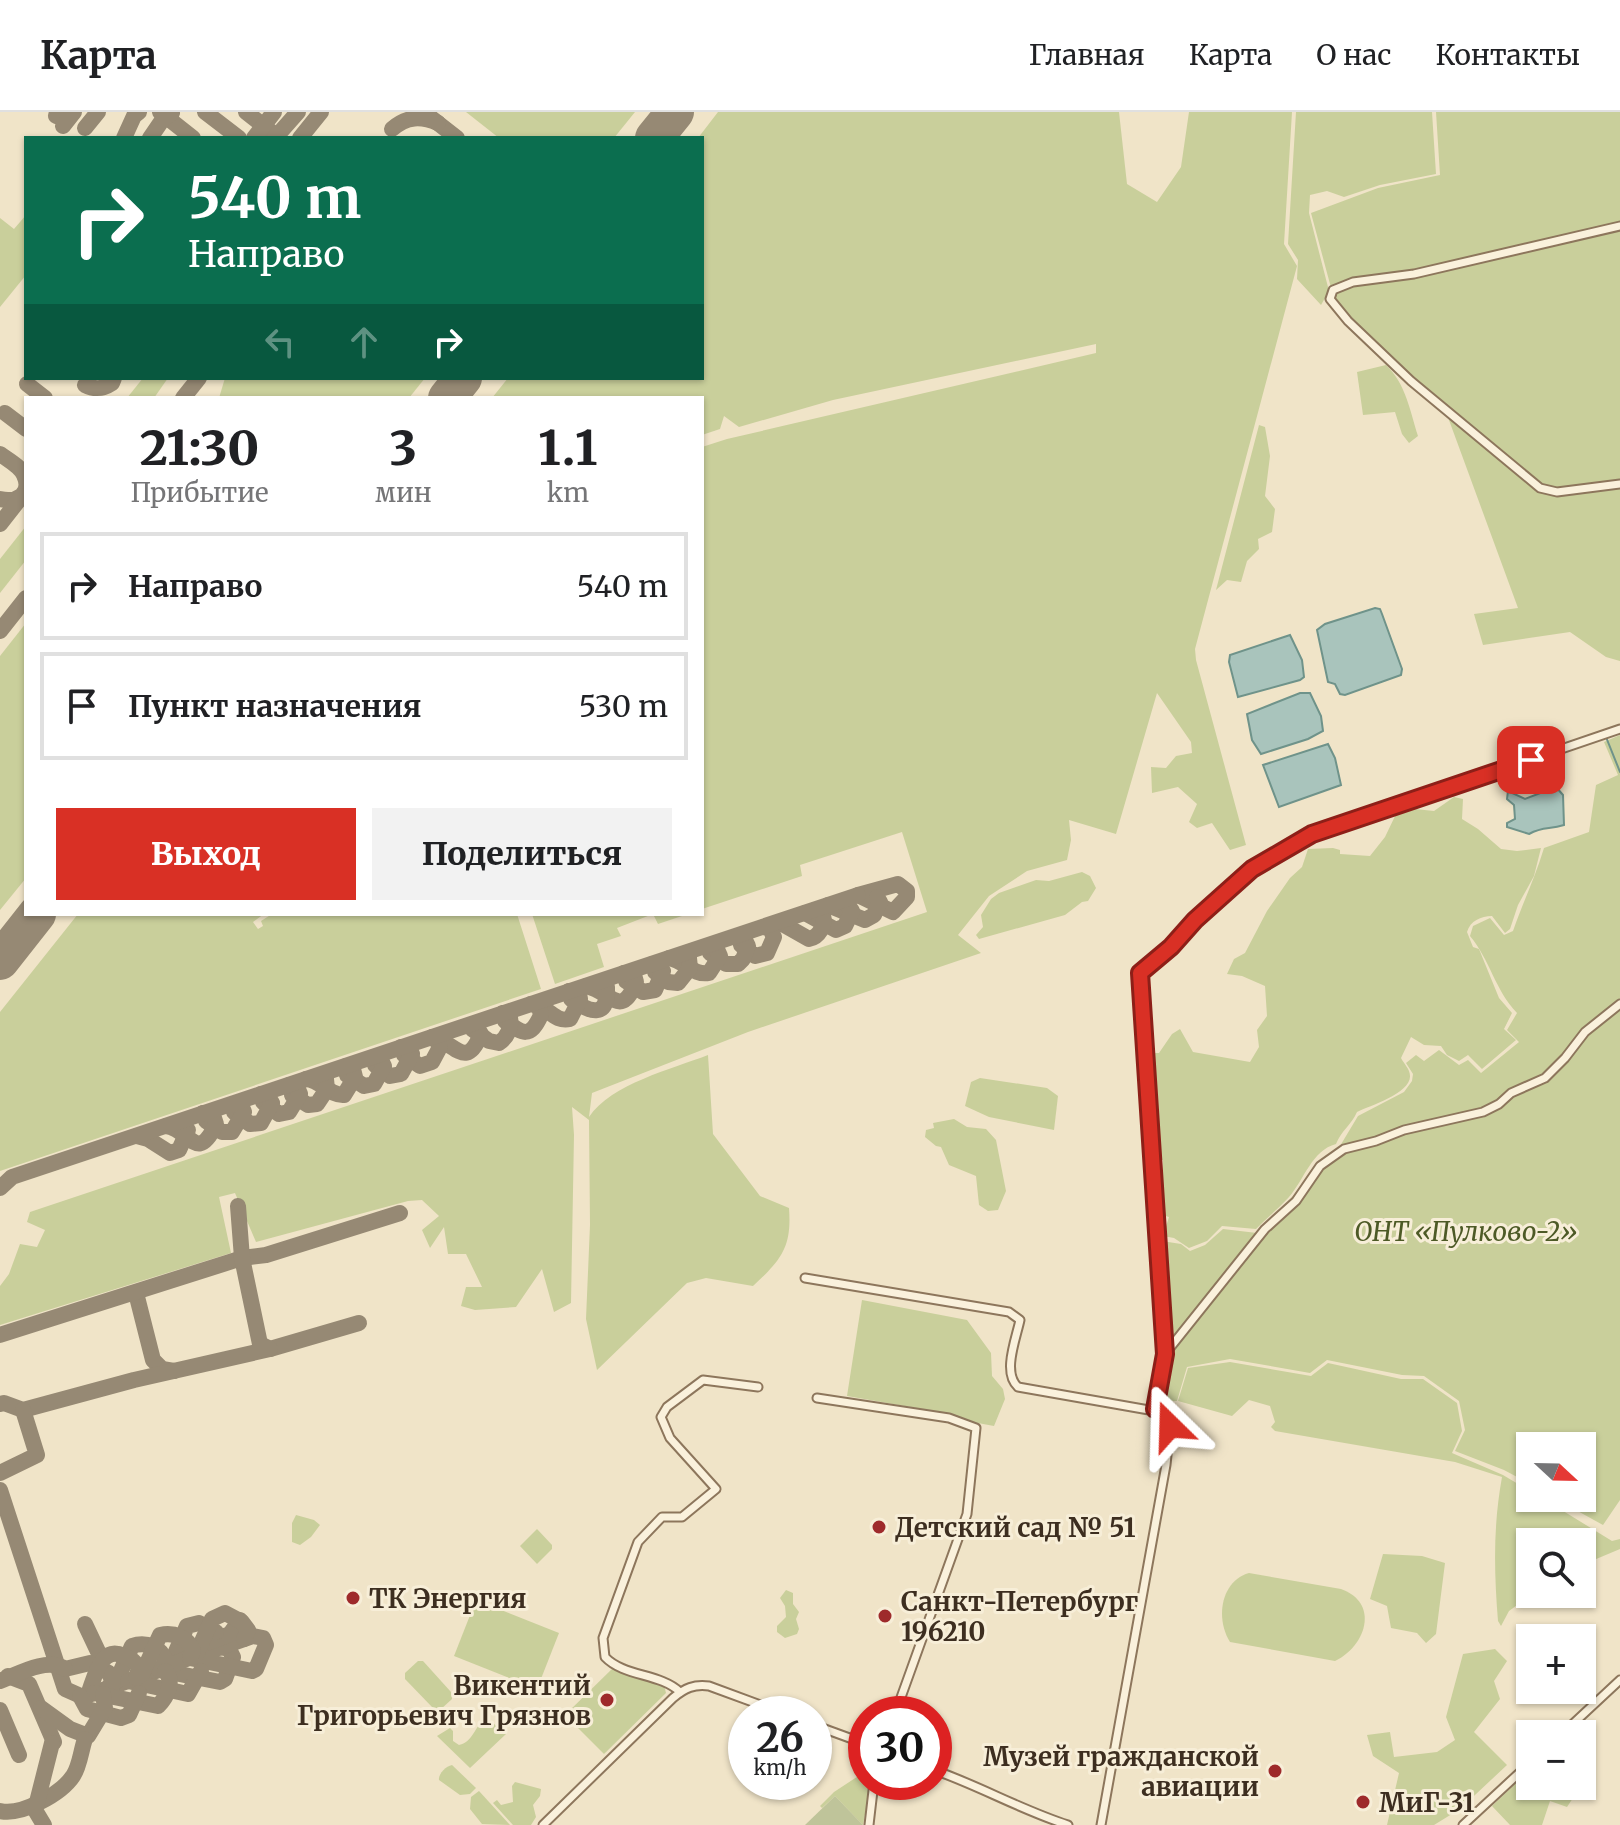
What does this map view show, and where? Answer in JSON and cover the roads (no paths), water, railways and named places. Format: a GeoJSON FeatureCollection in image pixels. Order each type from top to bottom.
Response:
{"type":"FeatureCollection","features":[{"type":"Feature","properties":{"kind":"street"},"geometry":{"type":"LineString","coordinates":[[1620,226],[1414,274],[1353,282],[1333,290],[1330,299],[1348,321],[1411,381],[1540,488],[1557,492],[1620,484]]}},
{"type":"Feature","properties":{"kind":"street"},"geometry":{"type":"LineString","coordinates":[[1155,1409],[1165,1354],[1140,973],[1252,869],[1312,834],[1620,729]]}},
{"type":"Feature","properties":{"kind":"street"},"geometry":{"type":"LineString","coordinates":[[1165,1354],[1265,1229],[1296,1201],[1320,1166],[1344,1149],[1404,1130],[1469,1116],[1499,1104],[1511,1093],[1545,1078],[1585,1032],[1620,1004]]}},
{"type":"Feature","properties":{"kind":"street"},"geometry":{"type":"LineString","coordinates":[[805,1278],[1015,1315],[1020,1320],[1011,1379],[1018,1387],[1166,1413],[1170,1426],[1166,1465],[1101,1825]]}},
{"type":"Feature","properties":{"kind":"street"},"geometry":{"type":"LineString","coordinates":[[680,1692],[665,1682],[613,1664],[605,1657],[603,1645],[613,1608],[638,1542],[662,1517],[682,1517],[716,1489],[670,1438],[661,1417],[667,1407],[703,1380],[758,1387]]}},
{"type":"Feature","properties":{"kind":"street"},"geometry":{"type":"LineString","coordinates":[[817,1398],[949,1418],[976,1428],[967,1514],[901,1696]]}},
{"type":"Feature","properties":{"kind":"street"},"geometry":{"type":"LineString","coordinates":[[1577,1720],[1620,1680]]}},
{"type":"Feature","properties":{"kind":"street"},"geometry":{"type":"LineString","coordinates":[[543,1825],[680,1692],[694,1686],[709,1686],[736,1696]]}},
{"type":"Feature","properties":{"kind":"street"},"geometry":{"type":"LineString","coordinates":[[1463,1825],[1516,1776]]}},
{"type":"Feature","properties":{"kind":"street"},"geometry":{"type":"LineString","coordinates":[[952,1777],[1017,1807],[1068,1825]]}},
{"type":"Feature","properties":{"kind":"street"},"geometry":{"type":"LineString","coordinates":[[869,1825],[872,1800]]}},
{"type":"Feature","properties":{"kind":"water"},"geometry":{"type":"Polygon","coordinates":[[[1380,609],[1382,614],[1402,669],[1401,675],[1345,695],[1340,694],[1335,684],[1328,682],[1317,630],[1325,624],[1380,609]]]}},
{"type":"Feature","properties":{"kind":"water"},"geometry":{"type":"Polygon","coordinates":[[[1290,635],[1302,660],[1304,677],[1238,697],[1230,655],[1290,635]]]}},
{"type":"Feature","properties":{"kind":"water"},"geometry":{"type":"Polygon","coordinates":[[[1300,693],[1310,693],[1321,716],[1323,731],[1261,754],[1252,740],[1247,714],[1300,693]]]}},
{"type":"Feature","properties":{"kind":"water"},"geometry":{"type":"Polygon","coordinates":[[[1328,744],[1335,758],[1341,785],[1279,807],[1263,765],[1328,744]]]}},
{"type":"Feature","properties":{"kind":"water"},"geometry":{"type":"Polygon","coordinates":[[[1556,787],[1563,795],[1564,825],[1529,834],[1507,827],[1507,823],[1515,819],[1514,805],[1507,799],[1508,791],[1525,799],[1556,787]]]}},
{"type":"Feature","properties":{"kind":"waterway"},"geometry":{"type":"LineString","coordinates":[[1606,737],[1620,772]]}},
{"type":"Feature","properties":{"kind":"waterway"},"geometry":{"type":"LineString","coordinates":[[1501,774],[1521,766]]}},
{"type":"Feature","properties":{"kind":"place","name":"Детский сад № 51"},"geometry":{"type":"Point","coordinates":[879,1527]}},
{"type":"Feature","properties":{"kind":"place","name":"ТК Энергия"},"geometry":{"type":"Point","coordinates":[353,1598]}},
{"type":"Feature","properties":{"kind":"place","name":"Санкт-Петербург 196210"},"geometry":{"type":"Point","coordinates":[885,1616]}},
{"type":"Feature","properties":{"kind":"place","name":"Викентий Григорьевич Грязнов"},"geometry":{"type":"Point","coordinates":[607,1700]}},
{"type":"Feature","properties":{"kind":"place","name":"Музей гражданской авиации"},"geometry":{"type":"Point","coordinates":[1275,1771]}},
{"type":"Feature","properties":{"kind":"place","name":"МиГ-31"},"geometry":{"type":"Point","coordinates":[1363,1802]}},
{"type":"Feature","properties":{"kind":"park label","name":"ОНТ «Пулково-2»"},"geometry":{"type":"Point","coordinates":[1466,1231]}}]}
